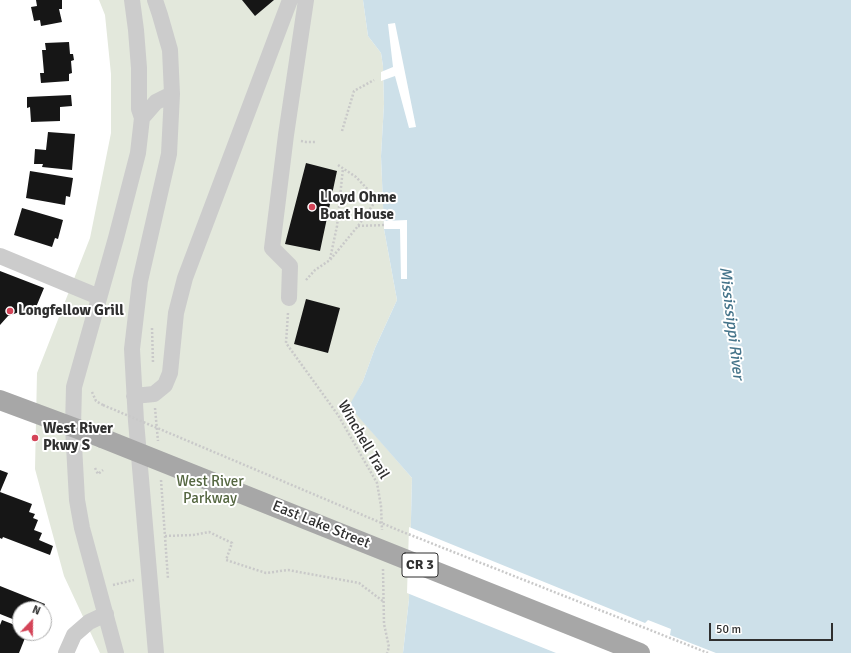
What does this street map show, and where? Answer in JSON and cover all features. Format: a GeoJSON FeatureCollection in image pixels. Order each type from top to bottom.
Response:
{"type":"FeatureCollection","features":[{"type":"Feature","properties":{"kind":"main road","name":"East Lake Street"},"geometry":{"type":"LineString","coordinates":[[0,400],[102,438],[640,653]]}},
{"type":"Feature","properties":{"kind":"street"},"geometry":{"type":"LineString","coordinates":[[116,653],[82,528],[77,500],[73,427],[74,387],[127,200],[138,152],[142,118],[138,109],[139,68],[132,0]]}},
{"type":"Feature","properties":{"kind":"street"},"geometry":{"type":"LineString","coordinates":[[154,0],[170,50],[172,94],[169,154],[140,281],[132,349],[134,396],[156,653]]}},
{"type":"Feature","properties":{"kind":"street"},"geometry":{"type":"LineString","coordinates":[[134,396],[154,394],[165,385],[170,373],[176,313],[186,278],[290,0]]}},
{"type":"Feature","properties":{"kind":"street"},"geometry":{"type":"LineString","coordinates":[[289,298],[290,266],[272,248],[286,135],[306,0]]}},
{"type":"Feature","properties":{"kind":"street"},"geometry":{"type":"LineString","coordinates":[[142,118],[156,102],[172,94]]}},
{"type":"Feature","properties":{"kind":"street"},"geometry":{"type":"LineString","coordinates":[[0,256],[99,297]]}},
{"type":"Feature","properties":{"kind":"street"},"geometry":{"type":"LineString","coordinates":[[66,653],[74,635],[89,622],[106,614]]}},
{"type":"Feature","properties":{"kind":"path"},"geometry":{"type":"LineString","coordinates":[[342,131],[354,90],[374,80]]}},
{"type":"Feature","properties":{"kind":"path"},"geometry":{"type":"LineString","coordinates":[[306,142],[316,142]]}},
{"type":"Feature","properties":{"kind":"path"},"geometry":{"type":"LineString","coordinates":[[338,165],[356,177],[377,199],[384,203]]}},
{"type":"Feature","properties":{"kind":"path"},"geometry":{"type":"LineString","coordinates":[[330,260],[337,226],[343,168]]}},
{"type":"Feature","properties":{"kind":"path"},"geometry":{"type":"LineString","coordinates":[[289,298],[315,270],[330,260],[358,226],[377,199]]}},
{"type":"Feature","properties":{"kind":"path"},"geometry":{"type":"LineString","coordinates":[[358,226],[384,225]]}},
{"type":"Feature","properties":{"kind":"path","name":"Winchell Trail"},"geometry":{"type":"LineString","coordinates":[[289,298],[286,343],[338,415],[378,483],[381,506],[382,536]]}},
{"type":"Feature","properties":{"kind":"path"},"geometry":{"type":"LineString","coordinates":[[92,392],[96,401],[103,405],[398,530],[708,653]]}},
{"type":"Feature","properties":{"kind":"path"},"geometry":{"type":"LineString","coordinates":[[95,468],[98,474],[103,470]]}},
{"type":"Feature","properties":{"kind":"path"},"geometry":{"type":"LineString","coordinates":[[165,536],[193,535],[209,532],[232,543],[226,560],[266,573],[288,570],[359,583],[384,602]]}},
{"type":"Feature","properties":{"kind":"path"},"geometry":{"type":"LineString","coordinates":[[383,565],[384,624],[389,647],[387,653]]}},
{"type":"Feature","properties":{"kind":"path"},"geometry":{"type":"LineString","coordinates":[[111,586],[149,573]]}},
{"type":"Feature","properties":{"kind":"green space","name":"West River Parkway"},"geometry":{"type":"Polygon","coordinates":[[[99,0],[363,0],[368,36],[381,53],[383,66],[384,104],[381,156],[384,229],[397,300],[375,348],[363,381],[350,406],[412,478],[409,599],[403,653],[100,653],[64,576],[35,469],[37,373],[90,238],[111,133],[111,74],[105,15],[99,0]]]}},
{"type":"Feature","properties":{"kind":"water","name":"Mississippi River"},"geometry":{"type":"Polygon","coordinates":[[[363,0],[851,0],[851,653],[403,653],[409,599],[412,478],[349,406],[363,381],[375,348],[397,300],[384,229],[381,156],[384,104],[383,66],[381,53],[368,36],[363,0]]]}},
{"type":"Feature","properties":{"kind":"pier"},"geometry":{"type":"Polygon","coordinates":[[[395,23],[416,127],[409,128],[395,76],[381,81],[381,72],[393,67],[388,24],[395,23]]]}},
{"type":"Feature","properties":{"kind":"pier"},"geometry":{"type":"Polygon","coordinates":[[[407,220],[407,279],[401,279],[400,229],[384,229],[384,221],[407,220]]]}},
{"type":"Feature","properties":{"kind":"pier"},"geometry":{"type":"Polygon","coordinates":[[[409,527],[645,623],[648,620],[671,629],[670,635],[716,653],[556,653],[407,593],[409,527]]]}},
{"type":"Feature","properties":{"kind":"building"},"geometry":{"type":"Polygon","coordinates":[[[36,0],[62,0],[62,9],[59,9],[62,22],[41,26],[40,20],[34,21],[31,7],[37,6],[36,0]]]}},
{"type":"Feature","properties":{"kind":"building"},"geometry":{"type":"Polygon","coordinates":[[[242,0],[274,0],[255,16],[242,0]]]}},
{"type":"Feature","properties":{"kind":"building"},"geometry":{"type":"Polygon","coordinates":[[[69,42],[70,54],[73,54],[74,60],[71,61],[72,73],[69,74],[69,81],[41,83],[40,73],[44,73],[42,50],[46,50],[45,43],[69,42]]]}},
{"type":"Feature","properties":{"kind":"building"},"geometry":{"type":"Polygon","coordinates":[[[71,95],[72,106],[60,107],[60,121],[31,122],[30,107],[27,108],[27,97],[71,95]]]}},
{"type":"Feature","properties":{"kind":"building"},"geometry":{"type":"Polygon","coordinates":[[[48,132],[75,134],[72,170],[42,167],[43,164],[34,164],[35,149],[46,150],[48,132]]]}},
{"type":"Feature","properties":{"kind":"building","name":"Lloyd Ohme Boat House"},"geometry":{"type":"Polygon","coordinates":[[[306,163],[337,171],[320,251],[285,244],[306,163]]]}},
{"type":"Feature","properties":{"kind":"building"},"geometry":{"type":"Polygon","coordinates":[[[30,171],[73,178],[70,197],[66,196],[65,205],[26,198],[30,171]]]}},
{"type":"Feature","properties":{"kind":"building"},"geometry":{"type":"Polygon","coordinates":[[[22,208],[63,220],[58,239],[55,238],[52,247],[14,235],[22,208]]]}},
{"type":"Feature","properties":{"kind":"building"},"geometry":{"type":"Polygon","coordinates":[[[0,271],[44,288],[34,312],[22,311],[8,316],[0,325],[0,271]]]}},
{"type":"Feature","properties":{"kind":"building"},"geometry":{"type":"Polygon","coordinates":[[[306,299],[340,308],[328,353],[294,344],[306,299]]]}},
{"type":"Feature","properties":{"kind":"building"},"geometry":{"type":"Polygon","coordinates":[[[0,470],[8,473],[0,492],[0,470]]]}},
{"type":"Feature","properties":{"kind":"building"},"geometry":{"type":"Polygon","coordinates":[[[0,492],[32,504],[29,512],[35,514],[33,518],[38,520],[34,530],[42,533],[39,540],[53,546],[50,555],[3,537],[2,539],[0,538],[0,492]]]}},
{"type":"Feature","properties":{"kind":"building"},"geometry":{"type":"Polygon","coordinates":[[[0,586],[38,601],[12,601],[12,619],[0,614],[0,586]]]}},
{"type":"Feature","properties":{"kind":"building"},"geometry":{"type":"Polygon","coordinates":[[[2,620],[12,624],[12,641],[24,641],[19,653],[0,653],[0,625],[2,620]]]}},
{"type":"Feature","properties":{"kind":"place","name":"Lloyd Ohme Boat House"},"geometry":{"type":"Point","coordinates":[312,207]}},
{"type":"Feature","properties":{"kind":"place","name":"Longfellow Grill"},"geometry":{"type":"Point","coordinates":[10,311]}},
{"type":"Feature","properties":{"kind":"place","name":"West River Pkwy S"},"geometry":{"type":"Point","coordinates":[35,438]}}]}
